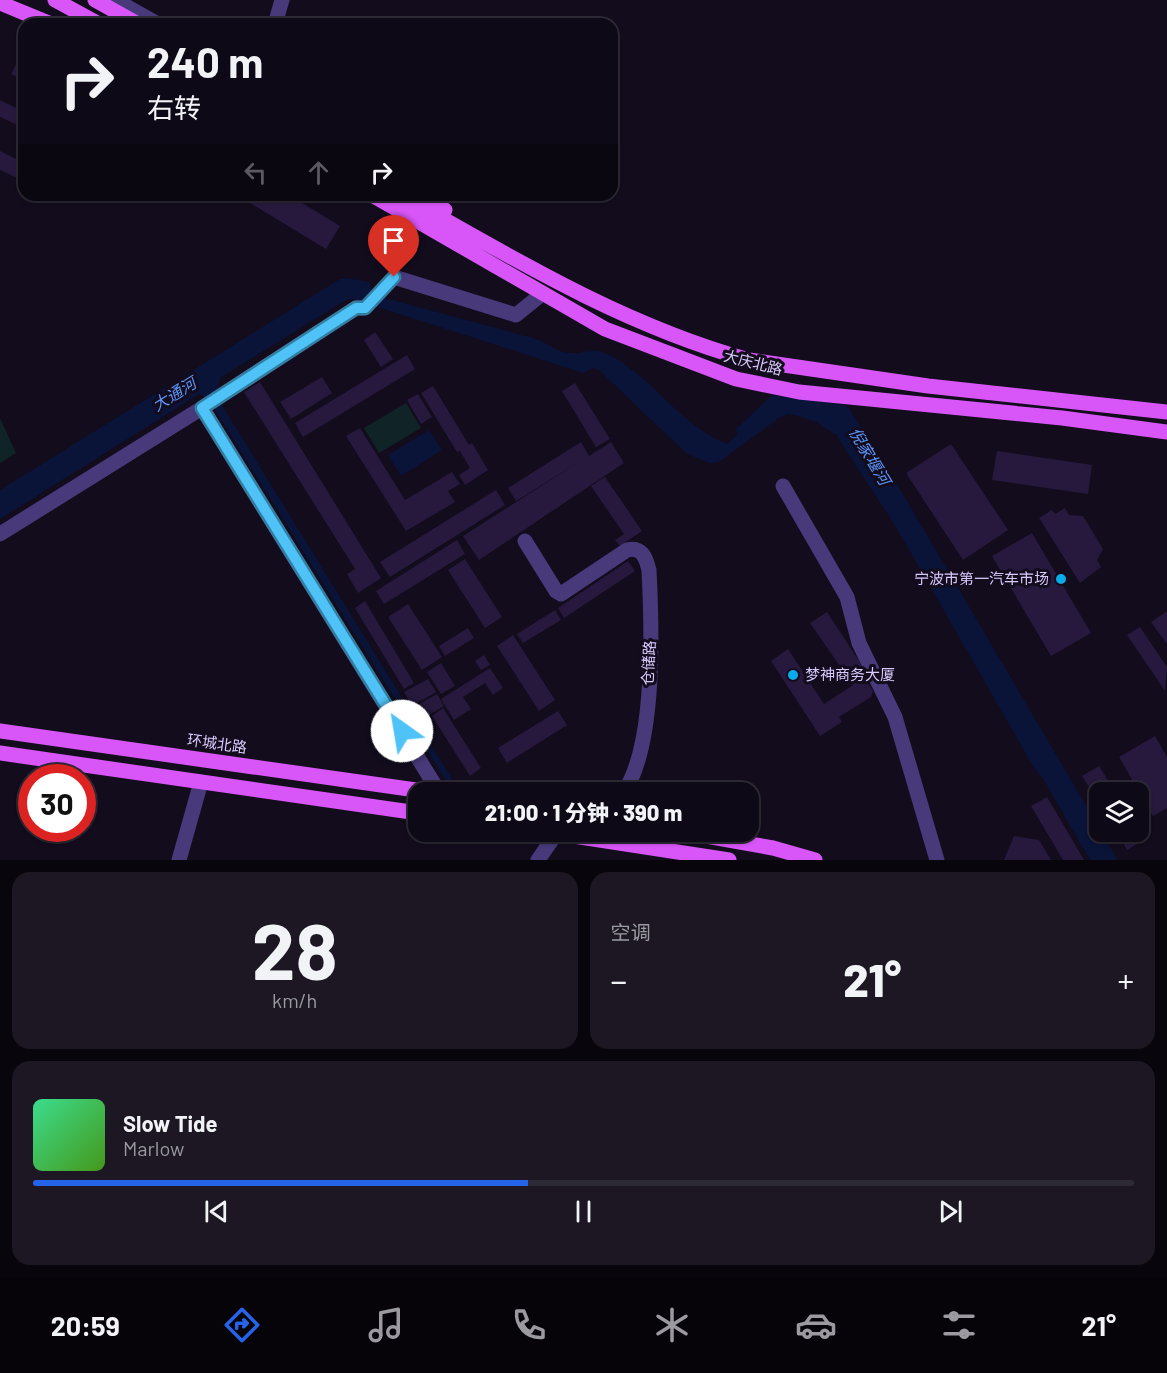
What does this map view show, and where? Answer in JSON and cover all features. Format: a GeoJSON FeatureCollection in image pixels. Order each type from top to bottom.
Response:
{"type":"FeatureCollection","features":[{"type":"Feature","properties":{"kind":"main road"},"geometry":{"type":"LineString","coordinates":[[95,0],[127,18]]}},
{"type":"Feature","properties":{"kind":"main road"},"geometry":{"type":"LineString","coordinates":[[0,3],[36,18]]}},
{"type":"Feature","properties":{"kind":"main road"},"geometry":{"type":"LineString","coordinates":[[60,3],[88,18]]}},
{"type":"Feature","properties":{"kind":"main road","name":"大庆北路"},"geometry":{"type":"LineString","coordinates":[[382,201],[604,329],[736,379],[799,392],[1062,418],[1167,432]]}},
{"type":"Feature","properties":{"kind":"main road","name":"大庆北路"},"geometry":{"type":"LineString","coordinates":[[412,201],[638,322],[733,356],[928,386],[1167,412]]}},
{"type":"Feature","properties":{"kind":"main road","name":"大庆北路"},"geometry":{"type":"LineString","coordinates":[[431,201],[451,215],[455,225]]}},
{"type":"Feature","properties":{"kind":"main road","name":"环城北路"},"geometry":{"type":"LineString","coordinates":[[0,731],[408,789]]}},
{"type":"Feature","properties":{"kind":"main road"},"geometry":{"type":"LineString","coordinates":[[0,753],[408,812]]}},
{"type":"Feature","properties":{"kind":"main road"},"geometry":{"type":"LineString","coordinates":[[615,842],[729,860]]}},
{"type":"Feature","properties":{"kind":"main road"},"geometry":{"type":"LineString","coordinates":[[739,842],[773,848],[815,860]]}},
{"type":"Feature","properties":{"kind":"street"},"geometry":{"type":"LineString","coordinates":[[115,0],[147,18]]}},
{"type":"Feature","properties":{"kind":"street"},"geometry":{"type":"LineString","coordinates":[[277,18],[282,0]]}},
{"type":"Feature","properties":{"kind":"street"},"geometry":{"type":"LineString","coordinates":[[0,534],[202,408],[356,308],[365,308],[394,277],[516,315],[542,294]]}},
{"type":"Feature","properties":{"kind":"street"},"geometry":{"type":"LineString","coordinates":[[202,408],[433,782]]}},
{"type":"Feature","properties":{"kind":"street"},"geometry":{"type":"LineString","coordinates":[[783,486],[847,597],[859,643],[895,717],[937,860]]}},
{"type":"Feature","properties":{"kind":"street","name":"仓储路"},"geometry":{"type":"LineString","coordinates":[[525,541],[556,591],[561,594],[632,548],[645,556],[649,570],[651,603],[650,663],[641,759],[629,782]]}},
{"type":"Feature","properties":{"kind":"street"},"geometry":{"type":"LineString","coordinates":[[179,860],[201,782]]}},
{"type":"Feature","properties":{"kind":"street"},"geometry":{"type":"LineString","coordinates":[[541,857],[548,842]]}},
{"type":"Feature","properties":{"kind":"green space"},"geometry":{"type":"Polygon","coordinates":[[[406,403],[421,428],[379,453],[364,428],[406,403]]]}},
{"type":"Feature","properties":{"kind":"green space"},"geometry":{"type":"Polygon","coordinates":[[[0,418],[16,453],[0,463],[0,418]]]}},
{"type":"Feature","properties":{"kind":"water"},"geometry":{"type":"Polygon","coordinates":[[[340,279],[369,282],[373,293],[385,298],[540,340],[561,351],[569,353],[595,351],[610,355],[640,376],[696,426],[728,444],[737,435],[736,429],[772,395],[845,405],[907,501],[1089,811],[1089,842],[1107,842],[1118,860],[1090,860],[1042,777],[1034,768],[896,527],[836,435],[816,422],[798,416],[788,414],[779,418],[719,462],[709,463],[687,454],[600,371],[593,368],[583,373],[353,299],[346,300],[220,378],[218,392],[222,405],[454,782],[447,782],[208,399],[199,394],[0,519],[0,490],[340,279]]]}},
{"type":"Feature","properties":{"kind":"water"},"geometry":{"type":"Polygon","coordinates":[[[429,430],[442,450],[401,476],[388,455],[429,430]]]}},
{"type":"Feature","properties":{"kind":"building"},"geometry":{"type":"Polygon","coordinates":[[[18,61],[18,77],[11,74],[18,61]]]}},
{"type":"Feature","properties":{"kind":"building"},"geometry":{"type":"Polygon","coordinates":[[[0,100],[18,109],[18,125],[0,117],[0,100]]]}},
{"type":"Feature","properties":{"kind":"building"},"geometry":{"type":"Polygon","coordinates":[[[0,151],[18,160],[18,179],[0,170],[0,151]]]}},
{"type":"Feature","properties":{"kind":"building"},"geometry":{"type":"Polygon","coordinates":[[[247,201],[299,201],[340,226],[326,249],[247,201]]]}},
{"type":"Feature","properties":{"kind":"building"},"geometry":{"type":"Polygon","coordinates":[[[375,332],[393,359],[381,367],[364,340],[375,332]]]}},
{"type":"Feature","properties":{"kind":"building"},"geometry":{"type":"Polygon","coordinates":[[[407,355],[415,369],[303,437],[295,423],[407,355]]]}},
{"type":"Feature","properties":{"kind":"building"},"geometry":{"type":"Polygon","coordinates":[[[322,377],[332,393],[291,419],[280,402],[322,377]]]}},
{"type":"Feature","properties":{"kind":"building"},"geometry":{"type":"Polygon","coordinates":[[[260,382],[381,578],[358,593],[347,574],[355,569],[244,392],[260,382]]]}},
{"type":"Feature","properties":{"kind":"building"},"geometry":{"type":"Polygon","coordinates":[[[575,383],[610,439],[596,447],[562,391],[575,383]]]}},
{"type":"Feature","properties":{"kind":"building"},"geometry":{"type":"Polygon","coordinates":[[[433,386],[469,445],[472,443],[488,470],[465,485],[459,475],[470,468],[460,451],[457,452],[421,393],[433,386]]]}},
{"type":"Feature","properties":{"kind":"building"},"geometry":{"type":"Polygon","coordinates":[[[418,394],[432,417],[421,424],[407,400],[418,394]]]}},
{"type":"Feature","properties":{"kind":"building"},"geometry":{"type":"Polygon","coordinates":[[[360,428],[405,500],[452,472],[460,484],[448,491],[455,502],[406,531],[346,436],[360,428]]]}},
{"type":"Feature","properties":{"kind":"building"},"geometry":{"type":"Polygon","coordinates":[[[581,442],[589,456],[611,442],[624,463],[479,560],[463,536],[582,460],[516,501],[508,488],[581,442]]]}},
{"type":"Feature","properties":{"kind":"building"},"geometry":{"type":"Polygon","coordinates":[[[951,444],[1008,530],[963,560],[906,473],[951,444]]]}},
{"type":"Feature","properties":{"kind":"building"},"geometry":{"type":"Polygon","coordinates":[[[997,451],[1092,465],[1088,494],[992,480],[997,451]]]}},
{"type":"Feature","properties":{"kind":"building"},"geometry":{"type":"Polygon","coordinates":[[[605,477],[642,531],[620,546],[615,540],[624,534],[591,486],[605,477]]]}},
{"type":"Feature","properties":{"kind":"building"},"geometry":{"type":"Polygon","coordinates":[[[496,490],[505,505],[390,577],[380,562],[496,490]]]}},
{"type":"Feature","properties":{"kind":"building"},"geometry":{"type":"Polygon","coordinates":[[[1065,508],[1069,515],[1083,516],[1103,549],[1097,560],[1101,567],[1080,583],[1039,518],[1052,510],[1055,514],[1065,508]]]}},
{"type":"Feature","properties":{"kind":"building"},"geometry":{"type":"Polygon","coordinates":[[[1032,533],[1091,633],[1051,656],[992,556],[1032,533]]]}},
{"type":"Feature","properties":{"kind":"building"},"geometry":{"type":"Polygon","coordinates":[[[457,540],[465,554],[384,604],[376,591],[457,540]]]}},
{"type":"Feature","properties":{"kind":"building"},"geometry":{"type":"Polygon","coordinates":[[[465,559],[502,617],[485,628],[448,570],[465,559]]]}},
{"type":"Feature","properties":{"kind":"building"},"geometry":{"type":"Polygon","coordinates":[[[628,561],[635,571],[564,618],[558,608],[628,561]]]}},
{"type":"Feature","properties":{"kind":"building"},"geometry":{"type":"Polygon","coordinates":[[[365,601],[414,683],[404,689],[355,608],[365,601]]]}},
{"type":"Feature","properties":{"kind":"building"},"geometry":{"type":"Polygon","coordinates":[[[408,604],[442,657],[422,670],[388,617],[408,604]]]}},
{"type":"Feature","properties":{"kind":"building"},"geometry":{"type":"Polygon","coordinates":[[[555,610],[561,620],[523,643],[517,634],[555,610]]]}},
{"type":"Feature","properties":{"kind":"building","name":"梦神商务大厦"},"geometry":{"type":"Polygon","coordinates":[[[827,612],[863,667],[860,668],[864,674],[857,678],[861,684],[868,684],[873,691],[871,697],[839,717],[842,722],[820,736],[771,661],[788,649],[824,704],[853,685],[810,623],[827,612]]]}},
{"type":"Feature","properties":{"kind":"building"},"geometry":{"type":"Polygon","coordinates":[[[1167,613],[1167,644],[1151,622],[1167,613]]]}},
{"type":"Feature","properties":{"kind":"building"},"geometry":{"type":"Polygon","coordinates":[[[1140,627],[1167,667],[1165,691],[1127,635],[1140,627]]]}},
{"type":"Feature","properties":{"kind":"building"},"geometry":{"type":"Polygon","coordinates":[[[468,628],[474,638],[445,656],[439,646],[468,628]]]}},
{"type":"Feature","properties":{"kind":"building"},"geometry":{"type":"Polygon","coordinates":[[[513,635],[555,700],[539,711],[497,646],[513,635]]]}},
{"type":"Feature","properties":{"kind":"building"},"geometry":{"type":"Polygon","coordinates":[[[484,655],[490,665],[481,670],[475,661],[484,655]]]}},
{"type":"Feature","properties":{"kind":"building"},"geometry":{"type":"Polygon","coordinates":[[[441,663],[455,686],[441,694],[427,672],[441,663]]]}},
{"type":"Feature","properties":{"kind":"building"},"geometry":{"type":"Polygon","coordinates":[[[490,668],[503,688],[493,695],[485,683],[463,697],[471,709],[454,720],[441,699],[490,668]]]}},
{"type":"Feature","properties":{"kind":"building"},"geometry":{"type":"Polygon","coordinates":[[[428,679],[436,692],[412,706],[404,692],[428,679]]]}},
{"type":"Feature","properties":{"kind":"building"},"geometry":{"type":"Polygon","coordinates":[[[437,694],[444,706],[427,716],[419,704],[437,694]]]}},
{"type":"Feature","properties":{"kind":"building"},"geometry":{"type":"Polygon","coordinates":[[[443,708],[481,768],[470,776],[432,716],[443,708]]]}},
{"type":"Feature","properties":{"kind":"building"},"geometry":{"type":"Polygon","coordinates":[[[558,711],[567,725],[507,763],[498,748],[558,711]]]}},
{"type":"Feature","properties":{"kind":"building"},"geometry":{"type":"Polygon","coordinates":[[[1155,736],[1167,757],[1167,808],[1153,816],[1149,809],[1149,782],[1133,782],[1119,757],[1155,736]]]}},
{"type":"Feature","properties":{"kind":"building"},"geometry":{"type":"Polygon","coordinates":[[[1099,766],[1109,782],[1089,782],[1089,787],[1082,776],[1099,766]]]}},
{"type":"Feature","properties":{"kind":"building"},"geometry":{"type":"Polygon","coordinates":[[[1047,797],[1084,860],[1063,860],[1031,806],[1047,797]]]}},
{"type":"Feature","properties":{"kind":"building"},"geometry":{"type":"Polygon","coordinates":[[[1014,836],[1039,840],[1051,860],[1004,860],[1014,836]]]}},
{"type":"Feature","properties":{"kind":"building"},"geometry":{"type":"Polygon","coordinates":[[[1122,842],[1141,842],[1127,850],[1122,842]]]}},
{"type":"Feature","properties":{"kind":"place","name":"宁波市第一汽车市场"},"geometry":{"type":"Point","coordinates":[1061,579]}},
{"type":"Feature","properties":{"kind":"place","name":"梦神商务大厦"},"geometry":{"type":"Point","coordinates":[793,675]}},
{"type":"Feature","properties":{"kind":"route"},"geometry":{"type":"LineString","coordinates":[[394,277],[365,308],[356,308],[202,408],[402,731]]}},
{"type":"Feature","properties":{"kind":"water label","name":"大通河"},"geometry":{"type":"Point","coordinates":[174,394]}},
{"type":"Feature","properties":{"kind":"water label","name":"倪家堰河"},"geometry":{"type":"Point","coordinates":[870,456]}}]}
